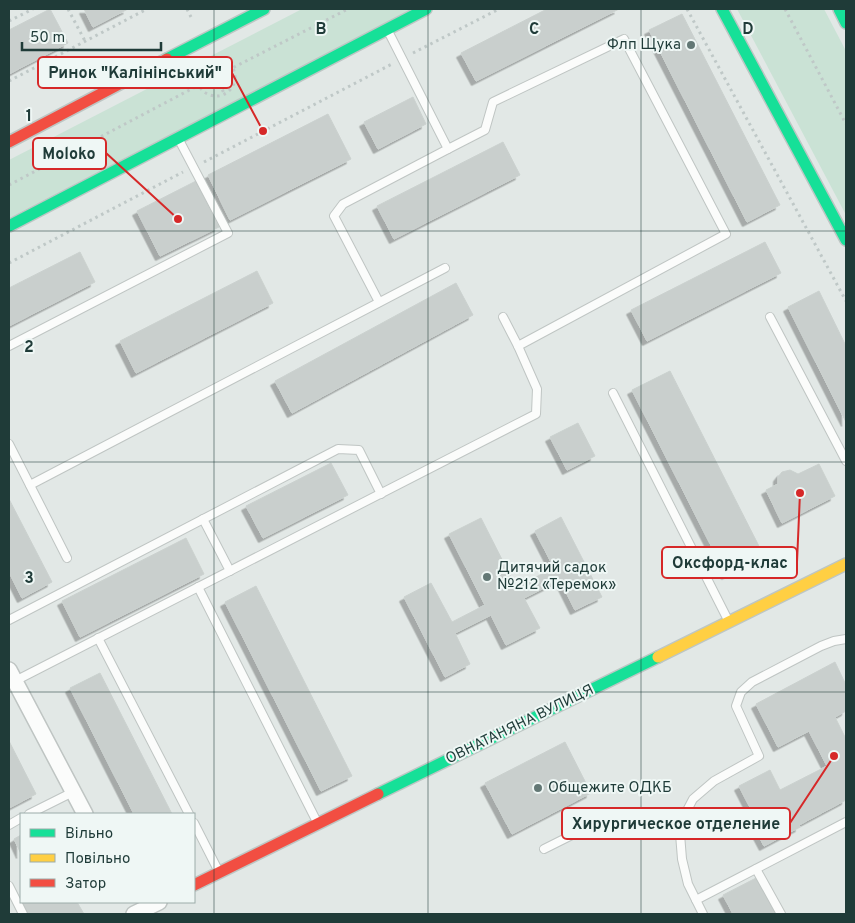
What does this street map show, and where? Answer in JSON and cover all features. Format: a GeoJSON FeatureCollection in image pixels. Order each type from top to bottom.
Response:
{"type":"FeatureCollection","features":[{"type":"Feature","properties":{"kind":"main road"},"geometry":{"type":"LineString","coordinates":[[9,142],[264,9]]}},
{"type":"Feature","properties":{"kind":"main road"},"geometry":{"type":"LineString","coordinates":[[9,226],[426,9]]}},
{"type":"Feature","properties":{"kind":"main road"},"geometry":{"type":"LineString","coordinates":[[722,9],[846,240]]}},
{"type":"Feature","properties":{"kind":"main road"},"geometry":{"type":"LineString","coordinates":[[839,9],[846,23]]}},
{"type":"Feature","properties":{"kind":"main road","name":"ОВНАТАНЯНА ВУЛИЦЯ"},"geometry":{"type":"LineString","coordinates":[[195,884],[846,564]]}},
{"type":"Feature","properties":{"kind":"street"},"geometry":{"type":"LineString","coordinates":[[12,675],[84,813]]}},
{"type":"Feature","properties":{"kind":"street"},"geometry":{"type":"LineString","coordinates":[[135,911],[156,903]]}},
{"type":"Feature","properties":{"kind":"lane"},"geometry":{"type":"LineString","coordinates":[[387,29],[448,149]]}},
{"type":"Feature","properties":{"kind":"lane"},"geometry":{"type":"LineString","coordinates":[[379,302],[334,216],[343,204],[485,130],[493,102],[624,38],[726,234],[518,346]]}},
{"type":"Feature","properties":{"kind":"lane"},"geometry":{"type":"LineString","coordinates":[[106,66],[118,86]]}},
{"type":"Feature","properties":{"kind":"lane"},"geometry":{"type":"LineString","coordinates":[[9,346],[228,233],[178,138]]}},
{"type":"Feature","properties":{"kind":"lane"},"geometry":{"type":"LineString","coordinates":[[30,485],[445,268]]}},
{"type":"Feature","properties":{"kind":"lane"},"geometry":{"type":"LineString","coordinates":[[12,675],[98,638],[536,414],[537,389],[503,317]]}},
{"type":"Feature","properties":{"kind":"lane"},"geometry":{"type":"LineString","coordinates":[[770,318],[846,461]]}},
{"type":"Feature","properties":{"kind":"lane"},"geometry":{"type":"LineString","coordinates":[[613,393],[729,622]]}},
{"type":"Feature","properties":{"kind":"lane"},"geometry":{"type":"LineString","coordinates":[[9,444],[67,558]]}},
{"type":"Feature","properties":{"kind":"lane"},"geometry":{"type":"LineString","coordinates":[[9,620],[338,449],[359,450],[381,494]]}},
{"type":"Feature","properties":{"kind":"lane"},"geometry":{"type":"LineString","coordinates":[[203,519],[230,571]]}},
{"type":"Feature","properties":{"kind":"lane"},"geometry":{"type":"LineString","coordinates":[[198,587],[318,824]]}},
{"type":"Feature","properties":{"kind":"lane"},"geometry":{"type":"LineString","coordinates":[[98,638],[188,813]]}},
{"type":"Feature","properties":{"kind":"lane"},"geometry":{"type":"LineString","coordinates":[[702,914],[688,884],[682,859],[680,834],[682,820],[693,799],[714,781],[760,756],[736,706],[741,692],[752,682],[821,646],[846,639]]}},
{"type":"Feature","properties":{"kind":"lane"},"geometry":{"type":"LineString","coordinates":[[31,813],[73,792]]}},
{"type":"Feature","properties":{"kind":"lane"},"geometry":{"type":"LineString","coordinates":[[9,825],[20,819]]}},
{"type":"Feature","properties":{"kind":"lane"},"geometry":{"type":"LineString","coordinates":[[544,848],[584,829],[682,820]]}},
{"type":"Feature","properties":{"kind":"lane"},"geometry":{"type":"LineString","coordinates":[[696,900],[846,822]]}},
{"type":"Feature","properties":{"kind":"lane"},"geometry":{"type":"LineString","coordinates":[[195,825],[219,872]]}},
{"type":"Feature","properties":{"kind":"lane"},"geometry":{"type":"LineString","coordinates":[[756,869],[781,914]]}},
{"type":"Feature","properties":{"kind":"lane"},"geometry":{"type":"LineString","coordinates":[[9,889],[23,914]]}},
{"type":"Feature","properties":{"kind":"path"},"geometry":{"type":"LineString","coordinates":[[9,21],[33,9]]}},
{"type":"Feature","properties":{"kind":"path"},"geometry":{"type":"LineString","coordinates":[[68,9],[85,41]]}},
{"type":"Feature","properties":{"kind":"path"},"geometry":{"type":"LineString","coordinates":[[9,81],[147,9]]}},
{"type":"Feature","properties":{"kind":"path"},"geometry":{"type":"LineString","coordinates":[[187,9],[191,17]]}},
{"type":"Feature","properties":{"kind":"path"},"geometry":{"type":"LineString","coordinates":[[9,185],[198,85],[348,9]]}},
{"type":"Feature","properties":{"kind":"path"},"geometry":{"type":"LineString","coordinates":[[9,263],[499,9]]}},
{"type":"Feature","properties":{"kind":"path"},"geometry":{"type":"LineString","coordinates":[[687,9],[846,301]]}},
{"type":"Feature","properties":{"kind":"path"},"geometry":{"type":"LineString","coordinates":[[785,9],[846,124]]}},
{"type":"Feature","properties":{"kind":"path"},"geometry":{"type":"LineString","coordinates":[[218,58],[229,62],[233,67],[236,79],[234,85],[225,94],[213,96],[207,94],[198,85],[199,68],[207,60],[218,58]]}},
{"type":"Feature","properties":{"kind":"path"},"geometry":{"type":"LineString","coordinates":[[207,60],[225,94]]}},
{"type":"Feature","properties":{"kind":"green space"},"geometry":{"type":"Polygon","coordinates":[[[302,9],[413,9],[9,218],[9,160],[302,9]]]}},
{"type":"Feature","properties":{"kind":"green space"},"geometry":{"type":"Polygon","coordinates":[[[737,9],[824,9],[846,51],[846,215],[737,9]]]}},
{"type":"Feature","properties":{"kind":"building"},"geometry":{"type":"Polygon","coordinates":[[[50,9],[68,43],[9,74],[9,30],[50,9]]]}},
{"type":"Feature","properties":{"kind":"building"},"geometry":{"type":"Polygon","coordinates":[[[84,9],[128,9],[93,27],[84,9]]]}},
{"type":"Feature","properties":{"kind":"building"},"geometry":{"type":"Polygon","coordinates":[[[547,9],[619,9],[476,81],[461,53],[547,9]]]}},
{"type":"Feature","properties":{"kind":"building"},"geometry":{"type":"Polygon","coordinates":[[[682,14],[780,205],[747,222],[649,30],[682,14]]]}},
{"type":"Feature","properties":{"kind":"building"},"geometry":{"type":"Polygon","coordinates":[[[413,97],[426,124],[378,149],[364,122],[413,97]]]}},
{"type":"Feature","properties":{"kind":"building"},"geometry":{"type":"Polygon","coordinates":[[[328,114],[351,159],[230,220],[208,175],[328,114]]]}},
{"type":"Feature","properties":{"kind":"building"},"geometry":{"type":"Polygon","coordinates":[[[503,142],[520,175],[394,239],[377,206],[503,142]]]}},
{"type":"Feature","properties":{"kind":"building"},"geometry":{"type":"Polygon","coordinates":[[[196,181],[219,227],[160,256],[137,211],[196,181]]]}},
{"type":"Feature","properties":{"kind":"building"},"geometry":{"type":"Polygon","coordinates":[[[765,242],[781,273],[647,341],[631,310],[765,242]]]}},
{"type":"Feature","properties":{"kind":"building"},"geometry":{"type":"Polygon","coordinates":[[[80,252],[95,282],[9,326],[9,288],[80,252]]]}},
{"type":"Feature","properties":{"kind":"building"},"geometry":{"type":"Polygon","coordinates":[[[257,271],[273,303],[136,373],[120,341],[257,271]]]}},
{"type":"Feature","properties":{"kind":"building"},"geometry":{"type":"Polygon","coordinates":[[[456,283],[473,315],[292,413],[275,381],[456,283]]]}},
{"type":"Feature","properties":{"kind":"building"},"geometry":{"type":"Polygon","coordinates":[[[819,291],[846,346],[846,422],[788,307],[819,291]]]}},
{"type":"Feature","properties":{"kind":"building"},"geometry":{"type":"Polygon","coordinates":[[[670,371],[764,556],[726,575],[632,390],[670,371]]]}},
{"type":"Feature","properties":{"kind":"building"},"geometry":{"type":"Polygon","coordinates":[[[578,423],[595,456],[567,470],[550,437],[578,423]]]}},
{"type":"Feature","properties":{"kind":"building"},"geometry":{"type":"Polygon","coordinates":[[[331,463],[348,495],[263,538],[246,506],[331,463]]]}},
{"type":"Feature","properties":{"kind":"building"},"geometry":{"type":"Polygon","coordinates":[[[819,464],[835,496],[782,523],[766,490],[778,484],[778,477],[782,472],[790,470],[798,474],[819,464]]]}},
{"type":"Feature","properties":{"kind":"building"},"geometry":{"type":"Polygon","coordinates":[[[9,499],[52,582],[22,598],[9,572],[9,499]]]}},
{"type":"Feature","properties":{"kind":"building"},"geometry":{"type":"Polygon","coordinates":[[[561,517],[602,597],[575,610],[560,580],[524,598],[540,628],[506,645],[491,615],[455,633],[470,664],[445,677],[404,597],[431,583],[452,622],[485,605],[449,534],[481,518],[516,587],[554,568],[535,531],[561,517]]]}},
{"type":"Feature","properties":{"kind":"building"},"geometry":{"type":"Polygon","coordinates":[[[186,538],[204,574],[80,637],[62,601],[186,538]]]}},
{"type":"Feature","properties":{"kind":"building"},"geometry":{"type":"Polygon","coordinates":[[[256,586],[352,776],[321,791],[225,602],[256,586]]]}},
{"type":"Feature","properties":{"kind":"building"},"geometry":{"type":"Polygon","coordinates":[[[835,662],[846,685],[846,711],[835,717],[846,739],[846,800],[764,846],[755,829],[760,827],[739,786],[770,770],[780,790],[827,766],[809,731],[778,747],[756,704],[835,662]]]}},
{"type":"Feature","properties":{"kind":"building"},"geometry":{"type":"Polygon","coordinates":[[[100,673],[171,813],[133,813],[70,688],[100,673]]]}},
{"type":"Feature","properties":{"kind":"building"},"geometry":{"type":"Polygon","coordinates":[[[9,741],[36,794],[9,808],[9,741]]]}},
{"type":"Feature","properties":{"kind":"building","name":"Общежите ОДКБ"},"geometry":{"type":"Polygon","coordinates":[[[565,742],[591,793],[512,834],[485,783],[565,742]]]}},
{"type":"Feature","properties":{"kind":"building"},"geometry":{"type":"Polygon","coordinates":[[[20,836],[20,852],[14,839],[20,836]]]}},
{"type":"Feature","properties":{"kind":"building"},"geometry":{"type":"Polygon","coordinates":[[[758,877],[777,914],[733,914],[723,895],[758,877]]]}},
{"type":"Feature","properties":{"kind":"building"},"geometry":{"type":"Polygon","coordinates":[[[21,903],[78,903],[84,914],[27,914],[21,903]]]}},
{"type":"Feature","properties":{"kind":"traffic: fast"},"geometry":{"type":"LineString","coordinates":[[167,59],[264,9]]}},
{"type":"Feature","properties":{"kind":"traffic: fast"},"geometry":{"type":"LineString","coordinates":[[9,226],[426,9]]}},
{"type":"Feature","properties":{"kind":"traffic: fast"},"geometry":{"type":"LineString","coordinates":[[722,9],[846,240]]}},
{"type":"Feature","properties":{"kind":"traffic: fast"},"geometry":{"type":"LineString","coordinates":[[839,9],[846,23]]}},
{"type":"Feature","properties":{"kind":"traffic: fast"},"geometry":{"type":"LineString","coordinates":[[378,794],[658,657]]}},
{"type":"Feature","properties":{"kind":"traffic: slow"},"geometry":{"type":"LineString","coordinates":[[658,657],[846,564]]}},
{"type":"Feature","properties":{"kind":"traffic: jam"},"geometry":{"type":"LineString","coordinates":[[9,142],[167,59]]}},
{"type":"Feature","properties":{"kind":"traffic: jam"},"geometry":{"type":"LineString","coordinates":[[195,885],[378,794]]}},
{"type":"Feature","properties":{"kind":"place","name":"Флп Щука"},"geometry":{"type":"Point","coordinates":[691,45]}},
{"type":"Feature","properties":{"kind":"place","name":"Ринок \"Калінінський\""},"geometry":{"type":"Point","coordinates":[263,131]}},
{"type":"Feature","properties":{"kind":"place","name":"Moloko"},"geometry":{"type":"Point","coordinates":[178,219]}},
{"type":"Feature","properties":{"kind":"place","name":"Оксфорд-клас"},"geometry":{"type":"Point","coordinates":[800,493]}},
{"type":"Feature","properties":{"kind":"place","name":"Дитячий садок №212 «Теремок»"},"geometry":{"type":"Point","coordinates":[487,577]}},
{"type":"Feature","properties":{"kind":"place","name":"Хирургическое отделение"},"geometry":{"type":"Point","coordinates":[834,756]}},
{"type":"Feature","properties":{"kind":"place","name":"Общежите ОДКБ"},"geometry":{"type":"Point","coordinates":[538,788]}}]}
